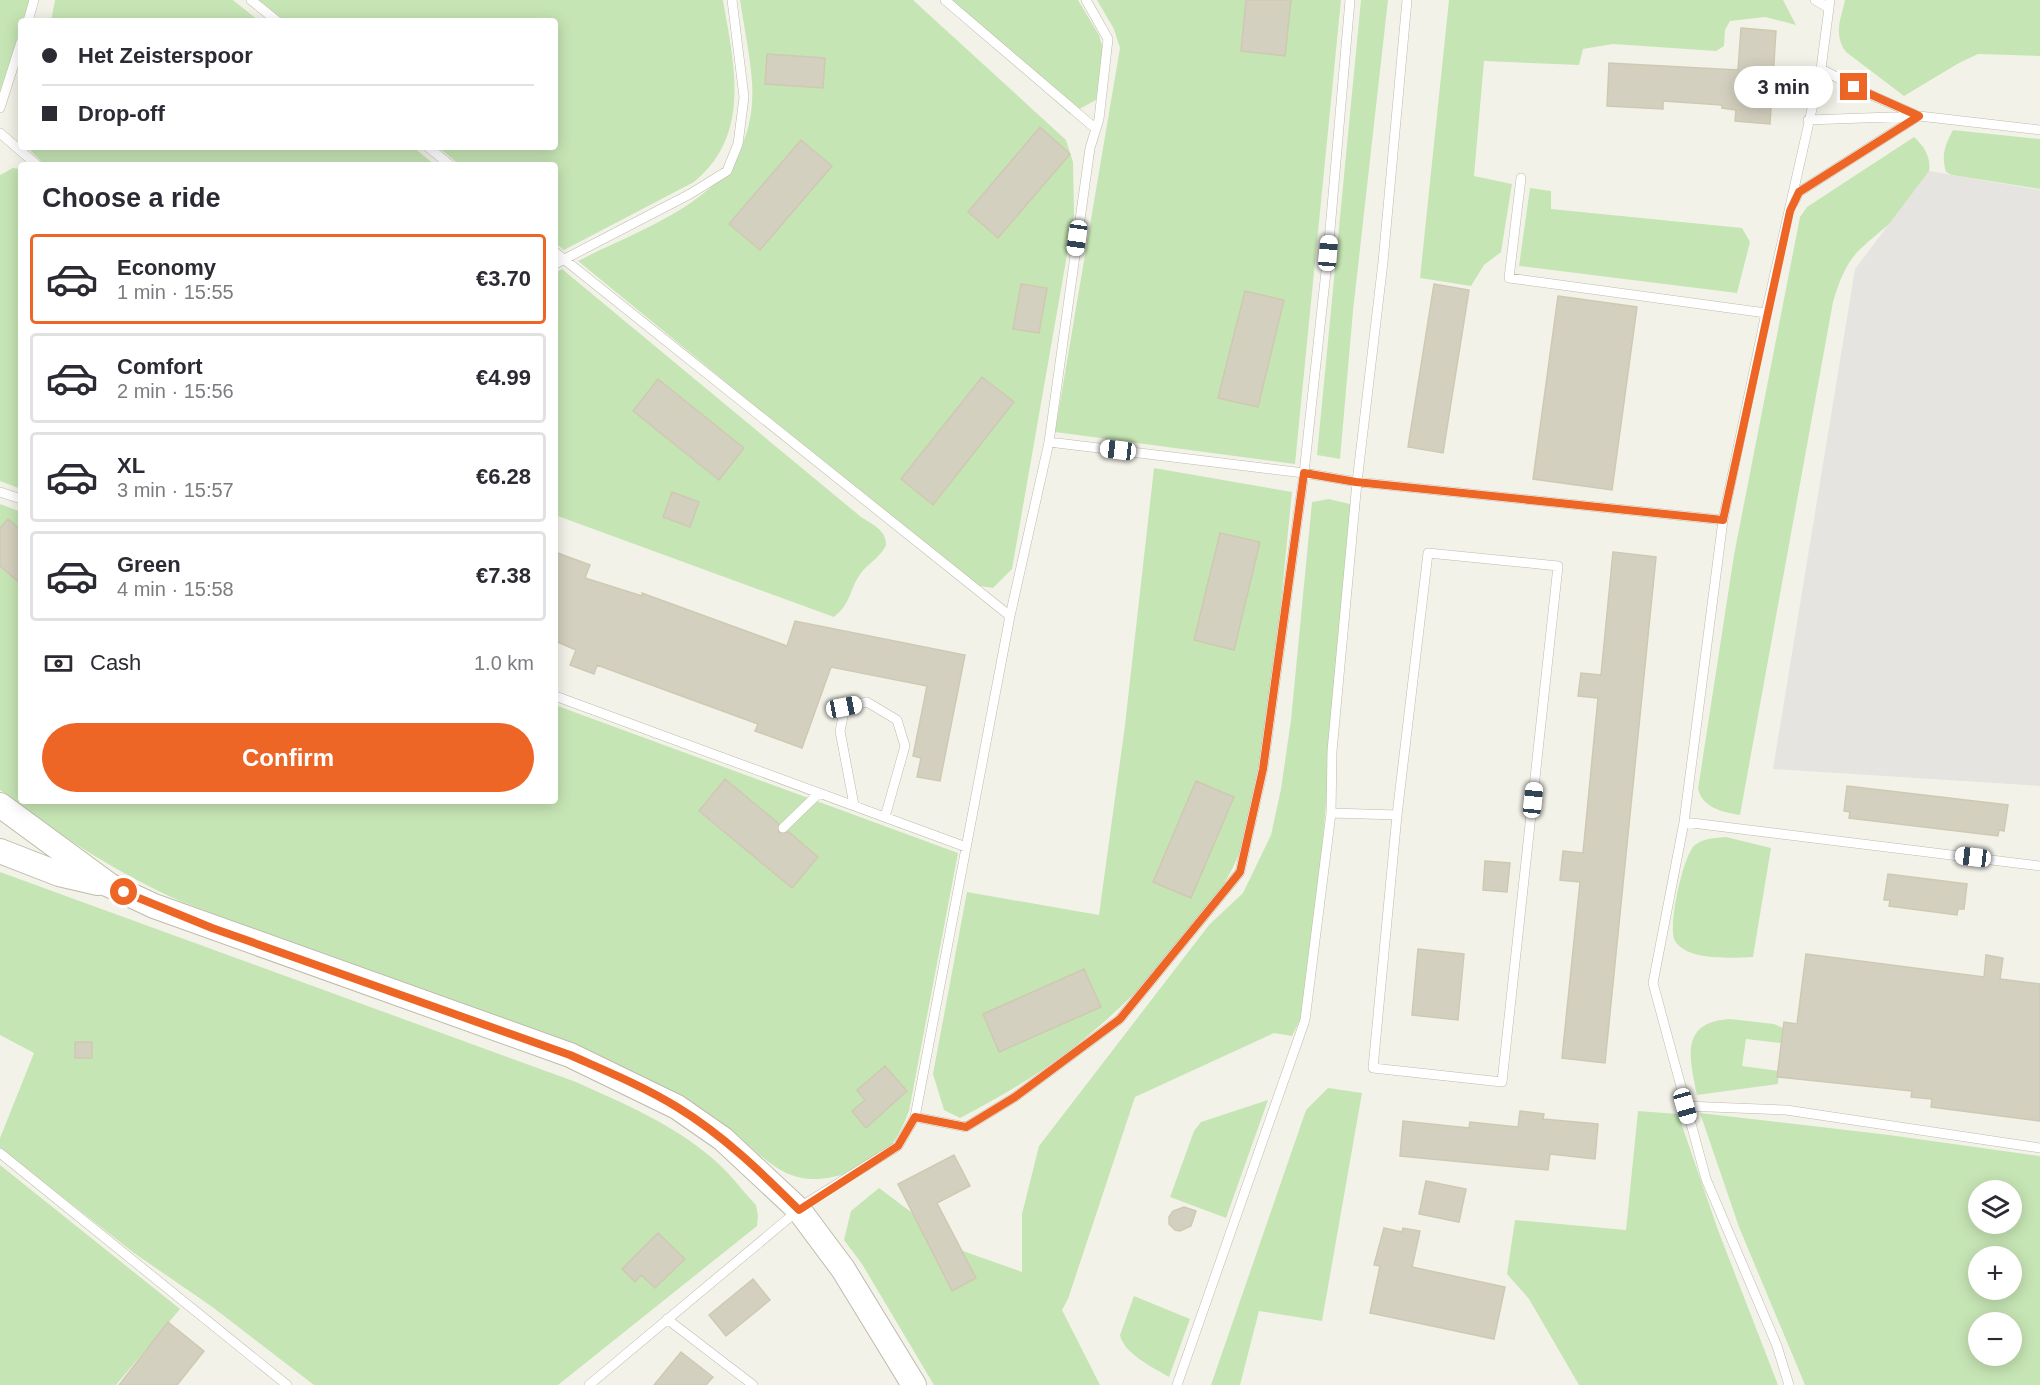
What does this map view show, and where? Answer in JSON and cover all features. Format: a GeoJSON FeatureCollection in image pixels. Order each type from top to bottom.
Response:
{"type":"FeatureCollection","features":[{"type":"Feature","properties":{"kind":"street"},"geometry":{"type":"LineString","coordinates":[[0,805],[109,885]]}},
{"type":"Feature","properties":{"kind":"street"},"geometry":{"type":"LineString","coordinates":[[0,851],[58,874],[109,885],[193,921],[570,1055],[622,1078],[677,1107],[723,1139],[799,1210],[843,1269],[914,1385]]}},
{"type":"Feature","properties":{"kind":"street"},"geometry":{"type":"LineString","coordinates":[[871,1318],[903,1385]]}},
{"type":"Feature","properties":{"kind":"lane"},"geometry":{"type":"LineString","coordinates":[[29,18],[34,0]]}},
{"type":"Feature","properties":{"kind":"lane"},"geometry":{"type":"LineString","coordinates":[[251,0],[273,18]]}},
{"type":"Feature","properties":{"kind":"lane"},"geometry":{"type":"LineString","coordinates":[[732,0],[744,97],[738,144],[727,171],[690,194],[559,262],[1010,616]]}},
{"type":"Feature","properties":{"kind":"lane"},"geometry":{"type":"LineString","coordinates":[[945,0],[1096,129]]}},
{"type":"Feature","properties":{"kind":"lane"},"geometry":{"type":"LineString","coordinates":[[589,1385],[799,1210],[898,1146],[915,1117],[1010,616],[1049,442],[1090,148],[1096,129],[1108,39],[1086,0]]}},
{"type":"Feature","properties":{"kind":"lane"},"geometry":{"type":"LineString","coordinates":[[915,1117],[966,1127],[1015,1097],[1120,1019],[1240,872],[1263,769],[1304,473],[1328,253],[1350,0]]}},
{"type":"Feature","properties":{"kind":"lane"},"geometry":{"type":"LineString","coordinates":[[1177,1385],[1305,1020],[1331,813],[1332,751],[1356,482],[1383,262],[1407,0]]}},
{"type":"Feature","properties":{"kind":"lane"},"geometry":{"type":"LineString","coordinates":[[1789,1385],[1777,1346],[1707,1179],[1685,1106],[1653,983],[1684,822],[1723,520],[1766,313],[1821,69],[1829,4],[1815,0]]}},
{"type":"Feature","properties":{"kind":"lane"},"geometry":{"type":"LineString","coordinates":[[0,108],[18,51]]}},
{"type":"Feature","properties":{"kind":"lane"},"geometry":{"type":"LineString","coordinates":[[1821,69],[1871,95],[1919,116]]}},
{"type":"Feature","properties":{"kind":"lane"},"geometry":{"type":"LineString","coordinates":[[1790,211],[1799,192],[1919,116]]}},
{"type":"Feature","properties":{"kind":"lane"},"geometry":{"type":"LineString","coordinates":[[1808,120],[1919,116],[2040,130]]}},
{"type":"Feature","properties":{"kind":"lane"},"geometry":{"type":"LineString","coordinates":[[0,134],[18,149]]}},
{"type":"Feature","properties":{"kind":"lane"},"geometry":{"type":"LineString","coordinates":[[19,150],[33,162]]}},
{"type":"Feature","properties":{"kind":"lane"},"geometry":{"type":"LineString","coordinates":[[432,150],[446,162]]}},
{"type":"Feature","properties":{"kind":"lane"},"geometry":{"type":"LineString","coordinates":[[1521,178],[1509,278],[1766,313]]}},
{"type":"Feature","properties":{"kind":"lane"},"geometry":{"type":"LineString","coordinates":[[1049,442],[1304,473],[1356,482],[1723,520]]}},
{"type":"Feature","properties":{"kind":"lane"},"geometry":{"type":"LineString","coordinates":[[0,492],[18,498]]}},
{"type":"Feature","properties":{"kind":"lane"},"geometry":{"type":"LineString","coordinates":[[1428,553],[1558,566],[1502,1082],[1373,1068],[1397,815],[1428,553]]}},
{"type":"Feature","properties":{"kind":"lane"},"geometry":{"type":"LineString","coordinates":[[558,697],[966,847]]}},
{"type":"Feature","properties":{"kind":"lane"},"geometry":{"type":"LineString","coordinates":[[854,806],[840,731],[844,707],[867,702],[897,720],[905,746],[885,817]]}},
{"type":"Feature","properties":{"kind":"lane"},"geometry":{"type":"LineString","coordinates":[[783,828],[819,793]]}},
{"type":"Feature","properties":{"kind":"lane"},"geometry":{"type":"LineString","coordinates":[[1331,813],[1397,815]]}},
{"type":"Feature","properties":{"kind":"lane"},"geometry":{"type":"LineString","coordinates":[[1684,822],[2040,866]]}},
{"type":"Feature","properties":{"kind":"lane"},"geometry":{"type":"LineString","coordinates":[[1685,1106],[1786,1110],[2040,1148]]}},
{"type":"Feature","properties":{"kind":"lane"},"geometry":{"type":"LineString","coordinates":[[0,1153],[287,1385]]}},
{"type":"Feature","properties":{"kind":"lane"},"geometry":{"type":"LineString","coordinates":[[667,1319],[753,1385]]}},
{"type":"Feature","properties":{"kind":"green space"},"geometry":{"type":"Polygon","coordinates":[[[0,0],[30,0],[24,18],[18,18],[18,36],[0,91],[0,0]]]}},
{"type":"Feature","properties":{"kind":"green space"},"geometry":{"type":"Polygon","coordinates":[[[55,0],[233,0],[255,18],[52,18],[55,0]]]}},
{"type":"Feature","properties":{"kind":"green space"},"geometry":{"type":"Polygon","coordinates":[[[259,0],[723,0],[734,73],[732,120],[725,142],[712,163],[694,182],[564,250],[558,245],[558,162],[456,162],[442,150],[558,150],[558,18],[281,18],[259,0]]]}},
{"type":"Feature","properties":{"kind":"green space"},"geometry":{"type":"Polygon","coordinates":[[[740,0],[913,0],[1066,140],[1073,162],[1074,215],[1012,569],[993,588],[974,585],[578,261],[670,216],[698,198],[721,177],[739,151],[750,120],[752,82],[740,0]]]}},
{"type":"Feature","properties":{"kind":"green space"},"geometry":{"type":"Polygon","coordinates":[[[942,0],[1078,0],[1099,35],[1104,53],[1096,100],[1070,114],[942,0]]]}},
{"type":"Feature","properties":{"kind":"green space"},"geometry":{"type":"Polygon","coordinates":[[[1097,0],[1341,0],[1295,464],[1055,432],[1120,48],[1114,29],[1097,0]]]}},
{"type":"Feature","properties":{"kind":"green space"},"geometry":{"type":"Polygon","coordinates":[[[1361,0],[1388,0],[1353,311],[1340,459],[1317,455],[1361,0]]]}},
{"type":"Feature","properties":{"kind":"green space"},"geometry":{"type":"Polygon","coordinates":[[[1449,0],[1783,0],[1796,25],[1765,17],[1730,21],[1725,30],[1724,46],[1716,51],[1613,44],[1583,49],[1579,65],[1484,61],[1474,176],[1512,184],[1501,252],[1484,265],[1471,286],[1420,278],[1449,0]]]}},
{"type":"Feature","properties":{"kind":"green space"},"geometry":{"type":"Polygon","coordinates":[[[1845,0],[2040,0],[2040,56],[1978,54],[1904,96],[1846,52],[1839,33],[1845,0]]]}},
{"type":"Feature","properties":{"kind":"green space"},"geometry":{"type":"Polygon","coordinates":[[[1953,130],[2040,139],[2040,189],[1952,175],[1946,172],[1945,150],[1953,130]]]}},
{"type":"Feature","properties":{"kind":"green space"},"geometry":{"type":"Polygon","coordinates":[[[1914,137],[1927,154],[1929,170],[1924,187],[1897,217],[1850,261],[1833,302],[1740,815],[1727,812],[1709,805],[1704,801],[1698,789],[1734,555],[1800,217],[1807,207],[1914,137]]]}},
{"type":"Feature","properties":{"kind":"green space"},"geometry":{"type":"Polygon","coordinates":[[[30,150],[417,150],[431,162],[42,162],[30,150]]]}},
{"type":"Feature","properties":{"kind":"green space"},"geometry":{"type":"Polygon","coordinates":[[[13,168],[18,169],[18,488],[0,481],[0,175],[13,168]]]}},
{"type":"Feature","properties":{"kind":"green space"},"geometry":{"type":"Polygon","coordinates":[[[1530,188],[1551,191],[1551,209],[1742,228],[1750,242],[1737,293],[1519,266],[1530,188]]]}},
{"type":"Feature","properties":{"kind":"green space"},"geometry":{"type":"Polygon","coordinates":[[[562,269],[861,517],[881,531],[885,539],[885,548],[861,573],[844,606],[834,617],[558,516],[558,271],[562,269]]]}},
{"type":"Feature","properties":{"kind":"green space"},"geometry":{"type":"Polygon","coordinates":[[[1154,468],[1292,492],[1268,708],[1245,837],[1234,865],[1198,923],[1174,952],[1124,1004],[1048,1066],[960,1118],[944,1110],[933,1074],[967,892],[1099,915],[1125,725],[1154,468]]]}},
{"type":"Feature","properties":{"kind":"green space"},"geometry":{"type":"Polygon","coordinates":[[[1329,499],[1354,505],[1309,986],[1301,1018],[1292,1036],[1274,1033],[1135,1097],[1068,1299],[1062,1310],[1100,1385],[934,1385],[862,1264],[844,1240],[851,1211],[879,1188],[963,1251],[1022,1272],[1022,1214],[1039,1146],[1209,925],[1243,893],[1271,835],[1281,789],[1291,720],[1312,502],[1329,499]]]}},
{"type":"Feature","properties":{"kind":"green space"},"geometry":{"type":"Polygon","coordinates":[[[0,504],[18,511],[18,803],[0,790],[0,504]]]}},
{"type":"Feature","properties":{"kind":"green space"},"geometry":{"type":"Polygon","coordinates":[[[558,706],[958,853],[909,1111],[902,1128],[892,1145],[875,1160],[845,1174],[812,1179],[791,1175],[781,1170],[708,1113],[645,1077],[180,901],[132,878],[43,822],[19,804],[558,804],[558,706]]]}},
{"type":"Feature","properties":{"kind":"green space"},"geometry":{"type":"Polygon","coordinates":[[[1726,837],[1771,848],[1753,957],[1723,958],[1689,952],[1675,941],[1673,934],[1681,876],[1690,851],[1702,841],[1726,837]]]}},
{"type":"Feature","properties":{"kind":"green space"},"geometry":{"type":"Polygon","coordinates":[[[0,872],[576,1082],[611,1098],[680,1134],[717,1162],[756,1205],[757,1226],[558,1385],[314,1385],[211,1306],[134,1253],[0,1148],[0,1138],[34,1053],[0,1035],[0,872]]]}},
{"type":"Feature","properties":{"kind":"green space"},"geometry":{"type":"Polygon","coordinates":[[[1730,1019],[1774,1024],[1790,1031],[1789,1044],[1746,1039],[1742,1066],[1779,1071],[1778,1084],[1697,1095],[1691,1055],[1695,1034],[1714,1022],[1730,1019]]]}},
{"type":"Feature","properties":{"kind":"green space"},"geometry":{"type":"Polygon","coordinates":[[[1328,1088],[1362,1093],[1322,1321],[1259,1311],[1240,1385],[1211,1385],[1306,1110],[1328,1088]]]}},
{"type":"Feature","properties":{"kind":"green space"},"geometry":{"type":"Polygon","coordinates":[[[1268,1100],[1226,1218],[1170,1197],[1194,1131],[1201,1122],[1268,1100]]]}},
{"type":"Feature","properties":{"kind":"green space"},"geometry":{"type":"Polygon","coordinates":[[[1638,1111],[1678,1114],[1718,1230],[1778,1385],[1579,1385],[1529,1299],[1507,1274],[1515,1220],[1626,1230],[1638,1111]]]}},
{"type":"Feature","properties":{"kind":"green space"},"geometry":{"type":"Polygon","coordinates":[[[1700,1113],[1889,1135],[2040,1156],[2040,1385],[1805,1385],[1739,1227],[1700,1113]]]}},
{"type":"Feature","properties":{"kind":"green space"},"geometry":{"type":"Polygon","coordinates":[[[0,1165],[180,1309],[116,1385],[0,1385],[0,1165]]]}},
{"type":"Feature","properties":{"kind":"green space"},"geometry":{"type":"Polygon","coordinates":[[[1134,1296],[1190,1319],[1169,1377],[1133,1354],[1122,1342],[1120,1335],[1134,1296]]]}},
{"type":"Feature","properties":{"kind":"shaded area"},"geometry":{"type":"Polygon","coordinates":[[[1929,171],[2040,190],[2040,786],[1773,769],[1855,269],[1929,171]]]}},
{"type":"Feature","properties":{"kind":"building"},"geometry":{"type":"Polygon","coordinates":[[[1246,0],[1291,0],[1285,56],[1241,51],[1246,0]]]}},
{"type":"Feature","properties":{"kind":"building"},"geometry":{"type":"Polygon","coordinates":[[[1741,28],[1776,31],[1770,124],[1735,121],[1736,110],[1722,108],[1722,105],[1663,101],[1663,109],[1607,106],[1609,63],[1738,70],[1741,28]]]}},
{"type":"Feature","properties":{"kind":"building"},"geometry":{"type":"Polygon","coordinates":[[[767,54],[825,58],[823,88],[765,84],[767,54]]]}},
{"type":"Feature","properties":{"kind":"building"},"geometry":{"type":"Polygon","coordinates":[[[1040,127],[1070,154],[998,238],[968,212],[1040,127]]]}},
{"type":"Feature","properties":{"kind":"building"},"geometry":{"type":"Polygon","coordinates":[[[801,140],[832,166],[760,250],[729,224],[801,140]]]}},
{"type":"Feature","properties":{"kind":"building"},"geometry":{"type":"Polygon","coordinates":[[[1021,284],[1047,288],[1039,333],[1013,329],[1021,284]]]}},
{"type":"Feature","properties":{"kind":"building"},"geometry":{"type":"Polygon","coordinates":[[[1434,284],[1469,290],[1443,453],[1408,447],[1434,284]]]}},
{"type":"Feature","properties":{"kind":"building"},"geometry":{"type":"Polygon","coordinates":[[[1245,291],[1284,300],[1258,407],[1218,398],[1245,291]]]}},
{"type":"Feature","properties":{"kind":"building"},"geometry":{"type":"Polygon","coordinates":[[[1558,296],[1637,307],[1612,490],[1533,479],[1558,296]]]}},
{"type":"Feature","properties":{"kind":"building"},"geometry":{"type":"Polygon","coordinates":[[[982,377],[1014,402],[933,505],[901,479],[982,377]]]}},
{"type":"Feature","properties":{"kind":"building"},"geometry":{"type":"Polygon","coordinates":[[[658,379],[744,448],[719,480],[633,411],[658,379]]]}},
{"type":"Feature","properties":{"kind":"building"},"geometry":{"type":"Polygon","coordinates":[[[672,492],[699,502],[690,527],[663,517],[672,492]]]}},
{"type":"Feature","properties":{"kind":"building"},"geometry":{"type":"Polygon","coordinates":[[[8,519],[18,527],[18,581],[0,566],[0,528],[8,519]]]}},
{"type":"Feature","properties":{"kind":"building"},"geometry":{"type":"Polygon","coordinates":[[[1220,533],[1260,542],[1234,650],[1194,640],[1220,533]]]}},
{"type":"Feature","properties":{"kind":"building"},"geometry":{"type":"Polygon","coordinates":[[[1613,552],[1656,557],[1605,1063],[1562,1058],[1580,882],[1560,880],[1563,851],[1583,853],[1598,698],[1578,696],[1581,673],[1601,675],[1613,552]]]}},
{"type":"Feature","properties":{"kind":"building"},"geometry":{"type":"Polygon","coordinates":[[[558,553],[590,565],[585,578],[642,596],[642,593],[787,646],[795,621],[965,655],[940,781],[917,777],[921,758],[913,756],[927,686],[831,667],[802,748],[755,731],[758,724],[597,665],[594,674],[570,665],[576,650],[558,642],[558,553]]]}},
{"type":"Feature","properties":{"kind":"building"},"geometry":{"type":"Polygon","coordinates":[[[725,779],[778,823],[779,833],[789,832],[818,857],[792,888],[699,811],[725,779]]]}},
{"type":"Feature","properties":{"kind":"building"},"geometry":{"type":"Polygon","coordinates":[[[1196,781],[1234,797],[1191,898],[1153,882],[1196,781]]]}},
{"type":"Feature","properties":{"kind":"building"},"geometry":{"type":"Polygon","coordinates":[[[1847,786],[2008,805],[2004,831],[1999,830],[1998,836],[1849,818],[1850,812],[1844,811],[1847,786]]]}},
{"type":"Feature","properties":{"kind":"building"},"geometry":{"type":"Polygon","coordinates":[[[1485,861],[1510,863],[1507,892],[1483,890],[1485,861]]]}},
{"type":"Feature","properties":{"kind":"building"},"geometry":{"type":"Polygon","coordinates":[[[1888,874],[1967,884],[1964,909],[1958,909],[1957,915],[1889,906],[1890,900],[1884,900],[1888,874]]]}},
{"type":"Feature","properties":{"kind":"building"},"geometry":{"type":"Polygon","coordinates":[[[1418,949],[1464,954],[1458,1020],[1412,1015],[1418,949]]]}},
{"type":"Feature","properties":{"kind":"building"},"geometry":{"type":"Polygon","coordinates":[[[1806,954],[1984,977],[1986,955],[2003,958],[2000,979],[2040,984],[2040,1121],[1931,1107],[1932,1099],[1911,1097],[1912,1091],[1777,1077],[1784,1022],[1797,1024],[1806,954]]]}},
{"type":"Feature","properties":{"kind":"building"},"geometry":{"type":"Polygon","coordinates":[[[1084,969],[1101,1007],[999,1052],[983,1014],[1084,969]]]}},
{"type":"Feature","properties":{"kind":"building"},"geometry":{"type":"Polygon","coordinates":[[[75,1042],[92,1042],[92,1058],[75,1058],[75,1042]]]}},
{"type":"Feature","properties":{"kind":"building"},"geometry":{"type":"Polygon","coordinates":[[[885,1066],[907,1091],[866,1128],[852,1111],[865,1100],[857,1090],[885,1066]]]}},
{"type":"Feature","properties":{"kind":"building"},"geometry":{"type":"Polygon","coordinates":[[[1520,1111],[1544,1114],[1543,1119],[1598,1124],[1595,1159],[1550,1154],[1548,1170],[1400,1156],[1403,1121],[1469,1128],[1470,1122],[1518,1127],[1520,1111]]]}},
{"type":"Feature","properties":{"kind":"building"},"geometry":{"type":"Polygon","coordinates":[[[954,1155],[970,1186],[937,1203],[976,1278],[952,1291],[898,1184],[954,1155]]]}},
{"type":"Feature","properties":{"kind":"building"},"geometry":{"type":"Polygon","coordinates":[[[1426,1181],[1466,1189],[1459,1222],[1419,1214],[1426,1181]]]}},
{"type":"Feature","properties":{"kind":"building"},"geometry":{"type":"Polygon","coordinates":[[[1184,1207],[1196,1211],[1191,1226],[1180,1231],[1175,1230],[1169,1224],[1169,1217],[1173,1211],[1184,1207]]]}},
{"type":"Feature","properties":{"kind":"building"},"geometry":{"type":"Polygon","coordinates":[[[1384,1228],[1402,1232],[1403,1228],[1420,1231],[1412,1267],[1505,1287],[1494,1339],[1370,1313],[1380,1266],[1374,1265],[1384,1228]]]}},
{"type":"Feature","properties":{"kind":"building"},"geometry":{"type":"Polygon","coordinates":[[[658,1233],[685,1259],[655,1288],[641,1275],[635,1282],[622,1269],[658,1233]]]}},
{"type":"Feature","properties":{"kind":"building"},"geometry":{"type":"Polygon","coordinates":[[[753,1279],[770,1300],[726,1336],[709,1315],[753,1279]]]}},
{"type":"Feature","properties":{"kind":"building"},"geometry":{"type":"Polygon","coordinates":[[[168,1322],[204,1351],[177,1385],[119,1385],[168,1322]]]}},
{"type":"Feature","properties":{"kind":"building"},"geometry":{"type":"Polygon","coordinates":[[[681,1352],[713,1377],[706,1385],[654,1385],[681,1352]]]}},
{"type":"Feature","properties":{"kind":"route"},"geometry":{"type":"LineString","coordinates":[[124,892],[212,928],[570,1055],[652,1093],[677,1107],[723,1139],[799,1210],[808,1202],[898,1146],[915,1117],[966,1127],[1015,1097],[1120,1019],[1240,872],[1263,769],[1304,473],[1356,482],[1723,520],[1766,313],[1790,211],[1799,192],[1919,116],[1854,87]]}}]}
